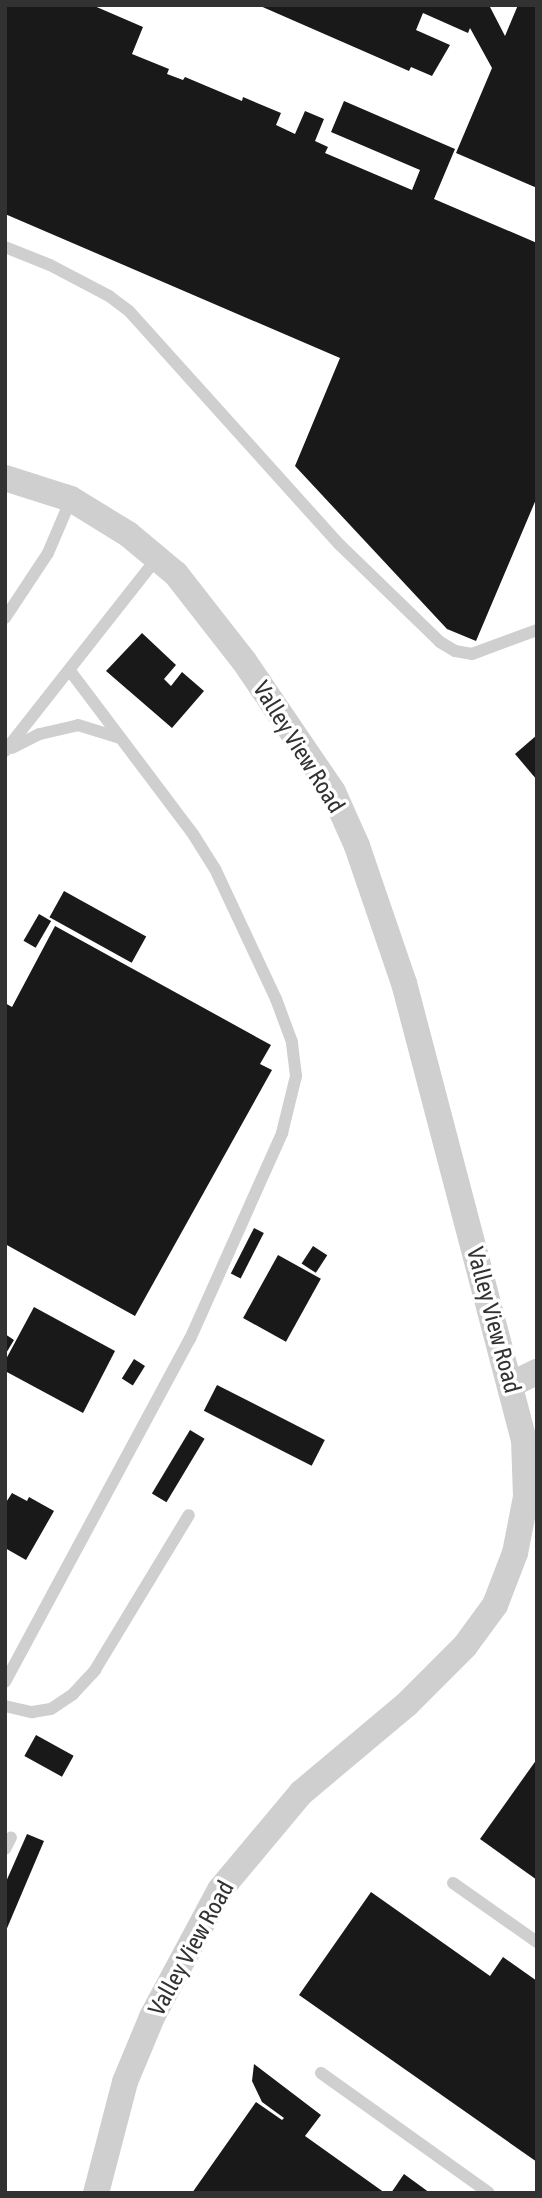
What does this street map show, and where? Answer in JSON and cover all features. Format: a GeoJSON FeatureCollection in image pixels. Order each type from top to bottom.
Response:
{"type":"FeatureCollection","features":[{"type":"Feature","properties":{"kind":"street","name":"Valley View Road"},"geometry":{"type":"LineString","coordinates":[[5,478],[71,499],[128,534],[176,574],[209,613],[284,717],[333,792],[357,846],[404,983],[512,1384],[530,1439],[526,1497],[515,1553],[495,1605],[465,1646],[407,1704],[301,1793],[220,1890],[152,2017],[125,2082],[96,2193]]}},
{"type":"Feature","properties":{"kind":"street"},"geometry":{"type":"LineString","coordinates":[[512,1384],[537,1372]]}},
{"type":"Feature","properties":{"kind":"lane"},"geometry":{"type":"LineString","coordinates":[[5,247],[50,265],[109,296],[129,311],[340,545],[440,642],[472,654],[537,630]]}},
{"type":"Feature","properties":{"kind":"lane"},"geometry":{"type":"LineString","coordinates":[[5,618],[48,553],[71,499]]}},
{"type":"Feature","properties":{"kind":"lane"},"geometry":{"type":"LineString","coordinates":[[5,752],[157,558]]}},
{"type":"Feature","properties":{"kind":"lane"},"geometry":{"type":"LineString","coordinates":[[5,1682],[190,1339],[282,1133],[296,1076],[292,1042],[276,999],[215,869],[70,671]]}},
{"type":"Feature","properties":{"kind":"lane"},"geometry":{"type":"LineString","coordinates":[[5,752],[40,734],[78,725],[121,738]]}},
{"type":"Feature","properties":{"kind":"lane"},"geometry":{"type":"LineString","coordinates":[[5,1706],[33,1712],[51,1709],[73,1694],[95,1670],[189,1515]]}},
{"type":"Feature","properties":{"kind":"lane"},"geometry":{"type":"LineString","coordinates":[[453,1883],[537,1942]]}},
{"type":"Feature","properties":{"kind":"lane"},"geometry":{"type":"LineString","coordinates":[[321,2073],[489,2193]]}},
{"type":"Feature","properties":{"kind":"building"},"geometry":{"type":"Polygon","coordinates":[[[5,5],[92,5],[143,27],[132,54],[169,69],[167,74],[183,80],[185,77],[242,101],[243,97],[281,113],[276,125],[295,134],[305,111],[324,119],[315,141],[328,147],[325,153],[412,190],[420,170],[331,132],[344,101],[455,149],[434,199],[537,243],[537,497],[476,641],[447,629],[295,466],[340,358],[5,214],[5,5]]]}},
{"type":"Feature","properties":{"kind":"building"},"geometry":{"type":"Polygon","coordinates":[[[258,5],[489,5],[505,36],[518,5],[537,5],[537,188],[456,153],[492,68],[470,28],[468,33],[423,13],[416,30],[450,45],[432,76],[411,67],[409,71],[258,5]]]}},
{"type":"Feature","properties":{"kind":"building"},"geometry":{"type":"Polygon","coordinates":[[[142,633],[176,665],[164,679],[171,686],[182,672],[204,691],[172,728],[106,671],[142,633]]]}},
{"type":"Feature","properties":{"kind":"building"},"geometry":{"type":"Polygon","coordinates":[[[537,735],[537,780],[515,754],[537,735]]]}},
{"type":"Feature","properties":{"kind":"building"},"geometry":{"type":"Polygon","coordinates":[[[64,891],[146,937],[132,963],[49,917],[64,891]]]}},
{"type":"Feature","properties":{"kind":"building"},"geometry":{"type":"Polygon","coordinates":[[[39,914],[51,921],[36,948],[24,941],[39,914]]]}},
{"type":"Feature","properties":{"kind":"building"},"geometry":{"type":"Polygon","coordinates":[[[55,926],[271,1045],[260,1064],[272,1070],[135,1316],[5,1244],[5,1003],[12,1007],[55,926]]]}},
{"type":"Feature","properties":{"kind":"building"},"geometry":{"type":"Polygon","coordinates":[[[254,1228],[264,1233],[241,1278],[231,1273],[254,1228]]]}},
{"type":"Feature","properties":{"kind":"building"},"geometry":{"type":"Polygon","coordinates":[[[313,1246],[327,1255],[316,1273],[302,1264],[313,1246]]]}},
{"type":"Feature","properties":{"kind":"building"},"geometry":{"type":"Polygon","coordinates":[[[278,1255],[321,1279],[286,1342],[243,1318],[278,1255]]]}},
{"type":"Feature","properties":{"kind":"building"},"geometry":{"type":"Polygon","coordinates":[[[34,1307],[115,1351],[83,1413],[5,1371],[5,1361],[34,1307]]]}},
{"type":"Feature","properties":{"kind":"building"},"geometry":{"type":"Polygon","coordinates":[[[5,1334],[14,1340],[5,1355],[5,1334]]]}},
{"type":"Feature","properties":{"kind":"building"},"geometry":{"type":"Polygon","coordinates":[[[134,1359],[145,1366],[133,1385],[122,1379],[134,1359]]]}},
{"type":"Feature","properties":{"kind":"building"},"geometry":{"type":"Polygon","coordinates":[[[217,1385],[325,1440],[312,1466],[204,1411],[217,1385]]]}},
{"type":"Feature","properties":{"kind":"building"},"geometry":{"type":"Polygon","coordinates":[[[190,1430],[205,1439],[166,1502],[152,1493],[190,1430]]]}},
{"type":"Feature","properties":{"kind":"building"},"geometry":{"type":"Polygon","coordinates":[[[12,1493],[27,1501],[29,1497],[54,1511],[26,1560],[5,1548],[5,1504],[12,1493]]]}},
{"type":"Feature","properties":{"kind":"building"},"geometry":{"type":"Polygon","coordinates":[[[36,1735],[74,1756],[62,1777],[24,1756],[36,1735]]]}},
{"type":"Feature","properties":{"kind":"building"},"geometry":{"type":"Polygon","coordinates":[[[537,1759],[537,1880],[480,1839],[537,1759]]]}},
{"type":"Feature","properties":{"kind":"building"},"geometry":{"type":"Polygon","coordinates":[[[27,1834],[44,1841],[5,1933],[5,1884],[27,1834]]]}},
{"type":"Feature","properties":{"kind":"building"},"geometry":{"type":"Polygon","coordinates":[[[371,1892],[490,1976],[503,1957],[537,1981],[537,2162],[299,1995],[371,1892]]]}},
{"type":"Feature","properties":{"kind":"building"},"geometry":{"type":"Polygon","coordinates":[[[254,2064],[321,2115],[305,2136],[385,2193],[192,2193],[256,2102],[282,2120],[284,2118],[262,2102],[252,2081],[254,2064]]]}},
{"type":"Feature","properties":{"kind":"building"},"geometry":{"type":"Polygon","coordinates":[[[404,2174],[430,2193],[391,2193],[404,2174]]]}}]}
